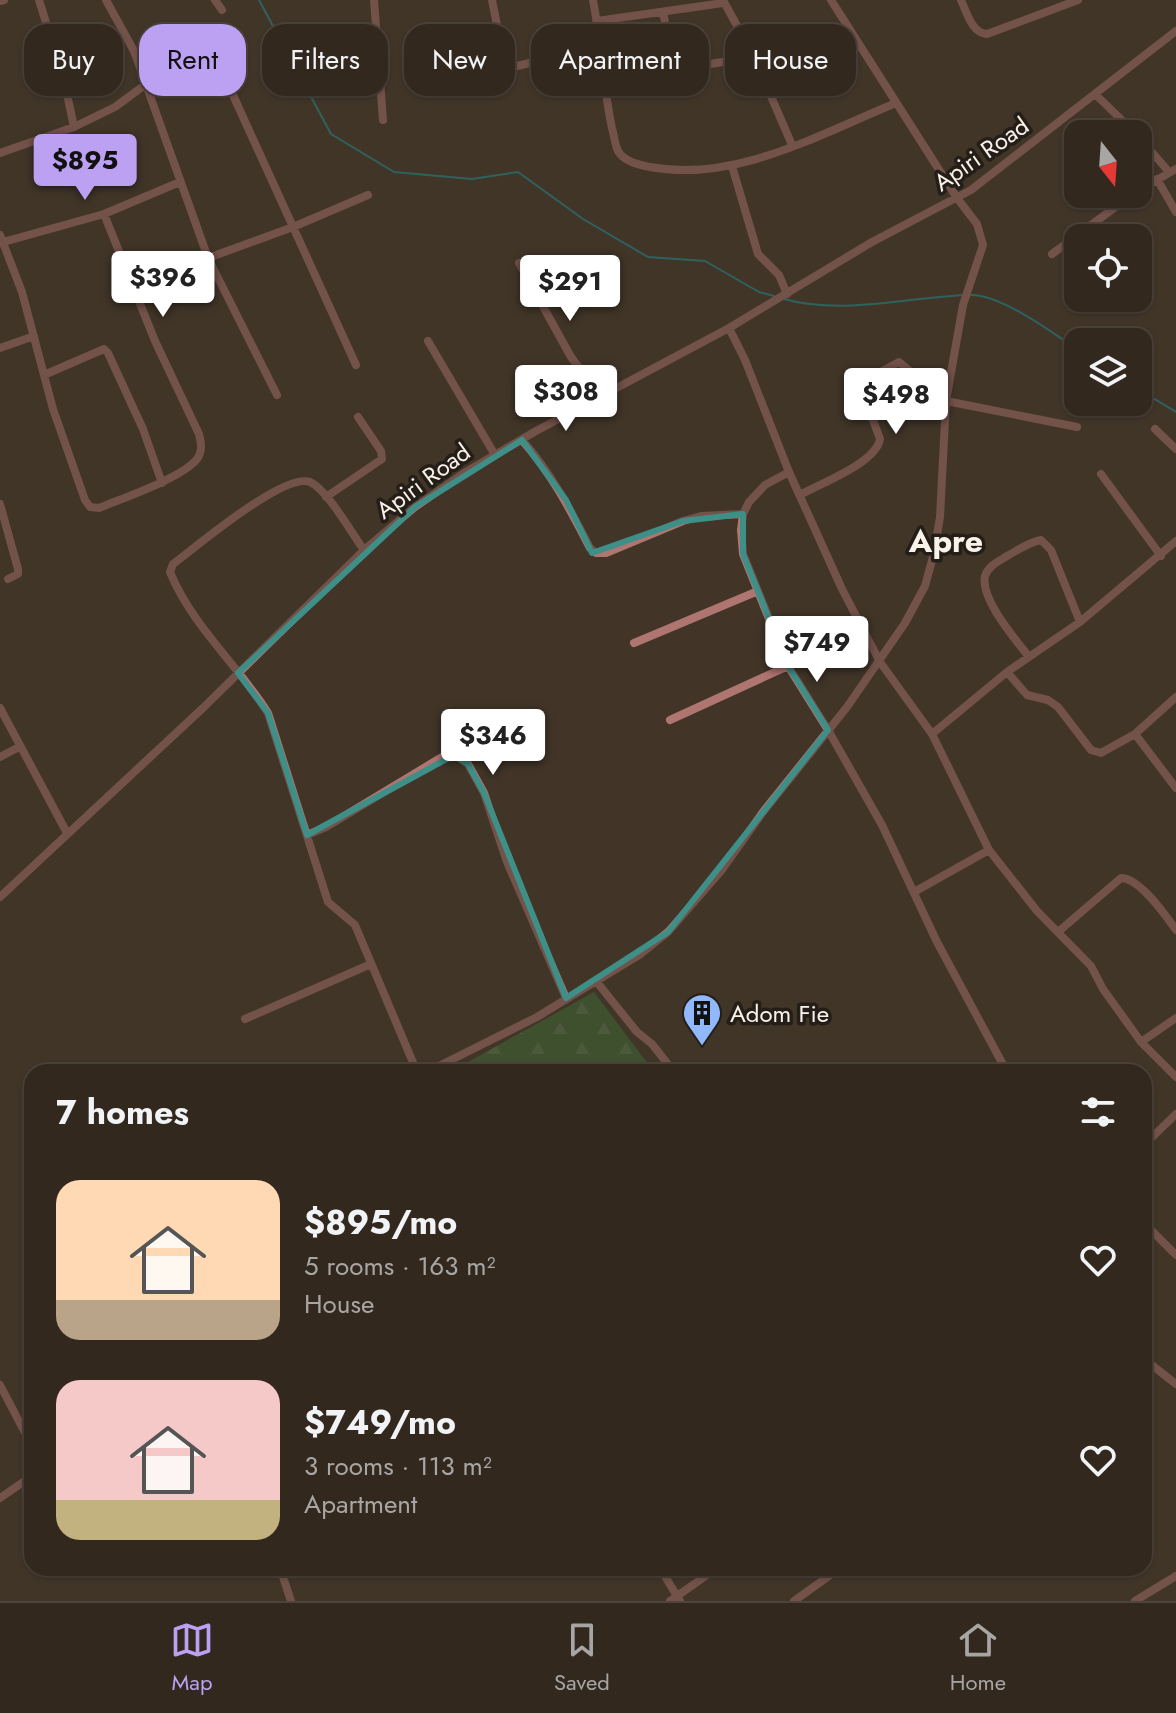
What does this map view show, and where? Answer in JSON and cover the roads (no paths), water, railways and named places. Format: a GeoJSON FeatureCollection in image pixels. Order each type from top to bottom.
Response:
{"type":"FeatureCollection","features":[{"type":"Feature","properties":{"kind":"street"},"geometry":{"type":"LineString","coordinates":[[39,0],[64,80],[74,127]]}},
{"type":"Feature","properties":{"kind":"street"},"geometry":{"type":"LineString","coordinates":[[106,0],[139,66]]}},
{"type":"Feature","properties":{"kind":"street"},"geometry":{"type":"LineString","coordinates":[[215,0],[222,10]]}},
{"type":"Feature","properties":{"kind":"street"},"geometry":{"type":"LineString","coordinates":[[374,0],[383,120]]}},
{"type":"Feature","properties":{"kind":"street"},"geometry":{"type":"LineString","coordinates":[[492,0],[504,60],[509,68],[531,63]]}},
{"type":"Feature","properties":{"kind":"street"},"geometry":{"type":"LineString","coordinates":[[593,0],[597,24]]}},
{"type":"Feature","properties":{"kind":"street"},"geometry":{"type":"LineString","coordinates":[[443,1064],[537,1017],[639,955],[668,932],[721,871],[880,662],[925,586],[940,517],[946,401],[963,305],[983,245],[977,224],[957,198],[831,0]]}},
{"type":"Feature","properties":{"kind":"street"},"geometry":{"type":"LineString","coordinates":[[961,0],[975,29],[987,34],[1078,0]]}},
{"type":"Feature","properties":{"kind":"street"},"geometry":{"type":"LineString","coordinates":[[597,21],[723,2],[735,24]]}},
{"type":"Feature","properties":{"kind":"street"},"geometry":{"type":"LineString","coordinates":[[663,12],[665,24]]}},
{"type":"Feature","properties":{"kind":"street","name":"Apiri Road"},"geometry":{"type":"LineString","coordinates":[[0,897],[204,707],[364,550],[415,507],[495,455],[729,328],[872,242],[957,198],[1176,31]]}},
{"type":"Feature","properties":{"kind":"street"},"geometry":{"type":"LineString","coordinates":[[0,153],[74,127],[115,107],[139,89]]}},
{"type":"Feature","properties":{"kind":"street"},"geometry":{"type":"LineString","coordinates":[[1095,94],[1122,120]]}},
{"type":"Feature","properties":{"kind":"street"},"geometry":{"type":"LineString","coordinates":[[149,96],[208,258],[277,395]]}},
{"type":"Feature","properties":{"kind":"street"},"geometry":{"type":"LineString","coordinates":[[233,96],[356,365]]}},
{"type":"Feature","properties":{"kind":"street"},"geometry":{"type":"LineString","coordinates":[[607,96],[618,150],[624,158],[641,166],[663,170],[732,166],[896,103]]}},
{"type":"Feature","properties":{"kind":"street"},"geometry":{"type":"LineString","coordinates":[[771,96],[792,145]]}},
{"type":"Feature","properties":{"kind":"street"},"geometry":{"type":"LineString","coordinates":[[1152,150],[1172,171],[1152,182]]}},
{"type":"Feature","properties":{"kind":"street"},"geometry":{"type":"LineString","coordinates":[[732,166],[758,254],[779,275],[787,294]]}},
{"type":"Feature","properties":{"kind":"street"},"geometry":{"type":"LineString","coordinates":[[1157,179],[1176,212]]}},
{"type":"Feature","properties":{"kind":"street"},"geometry":{"type":"LineString","coordinates":[[104,214],[202,447],[197,459],[162,483],[99,508],[90,507],[85,500],[44,375],[22,292],[1,240],[104,214],[180,182]]}},
{"type":"Feature","properties":{"kind":"street"},"geometry":{"type":"LineString","coordinates":[[208,258],[368,195]]}},
{"type":"Feature","properties":{"kind":"street"},"geometry":{"type":"LineString","coordinates":[[1052,254],[1114,208]]}},
{"type":"Feature","properties":{"kind":"street"},"geometry":{"type":"LineString","coordinates":[[519,263],[571,357],[600,396]]}},
{"type":"Feature","properties":{"kind":"street"},"geometry":{"type":"LineString","coordinates":[[729,328],[842,589],[880,662],[932,734],[989,850],[1015,886],[1091,966],[1103,989],[1141,1042],[1176,1077]]}},
{"type":"Feature","properties":{"kind":"street"},"geometry":{"type":"LineString","coordinates":[[0,348],[34,336]]}},
{"type":"Feature","properties":{"kind":"street"},"geometry":{"type":"LineString","coordinates":[[428,341],[495,455]]}},
{"type":"Feature","properties":{"kind":"street"},"geometry":{"type":"LineString","coordinates":[[44,375],[104,349],[143,429],[162,483]]}},
{"type":"Feature","properties":{"kind":"street"},"geometry":{"type":"LineString","coordinates":[[800,495],[868,459],[879,447],[880,439],[861,388],[862,382],[899,362],[946,401],[1077,427]]}},
{"type":"Feature","properties":{"kind":"street"},"geometry":{"type":"LineString","coordinates":[[326,497],[382,459],[381,451],[358,417]]}},
{"type":"Feature","properties":{"kind":"street"},"geometry":{"type":"LineString","coordinates":[[1155,429],[1176,449]]}},
{"type":"Feature","properties":{"kind":"street"},"geometry":{"type":"LineString","coordinates":[[522,440],[542,463],[566,500],[590,548],[596,553],[606,553],[701,516],[743,514]]}},
{"type":"Feature","properties":{"kind":"street"},"geometry":{"type":"LineString","coordinates":[[789,472],[765,485],[749,502],[743,514],[741,530],[743,554],[788,666],[882,825],[956,980],[1003,1064]]}},
{"type":"Feature","properties":{"kind":"street"},"geometry":{"type":"LineString","coordinates":[[1101,474],[1161,556]]}},
{"type":"Feature","properties":{"kind":"street"},"geometry":{"type":"LineString","coordinates":[[364,550],[326,497],[308,481],[296,481],[270,491],[173,564],[170,572],[205,631],[255,691],[268,713],[328,902],[355,925],[414,1064]]}},
{"type":"Feature","properties":{"kind":"street"},"geometry":{"type":"LineString","coordinates":[[0,504],[18,569],[18,574],[8,579]]}},
{"type":"Feature","properties":{"kind":"street"},"geometry":{"type":"LineString","coordinates":[[1029,657],[1000,620],[984,580],[986,572],[996,562],[1033,541],[1041,540],[1051,550],[1080,622]]}},
{"type":"Feature","properties":{"kind":"street"},"geometry":{"type":"LineString","coordinates":[[932,734],[1007,672],[1080,622],[1176,541]]}},
{"type":"Feature","properties":{"kind":"street"},"geometry":{"type":"LineString","coordinates":[[634,643],[758,591]]}},
{"type":"Feature","properties":{"kind":"street"},"geometry":{"type":"LineString","coordinates":[[670,720],[788,666]]}},
{"type":"Feature","properties":{"kind":"street"},"geometry":{"type":"LineString","coordinates":[[1007,672],[1027,695],[1048,700],[1058,707],[1091,750],[1101,753],[1135,734],[1176,697]]}},
{"type":"Feature","properties":{"kind":"street"},"geometry":{"type":"LineString","coordinates":[[0,708],[67,833]]}},
{"type":"Feature","properties":{"kind":"street"},"geometry":{"type":"LineString","coordinates":[[1135,734],[1176,788]]}},
{"type":"Feature","properties":{"kind":"street"},"geometry":{"type":"LineString","coordinates":[[0,757],[19,747]]}},
{"type":"Feature","properties":{"kind":"street"},"geometry":{"type":"LineString","coordinates":[[307,835],[326,827],[442,757],[454,755],[461,759],[468,764],[484,793],[507,862],[566,998]]}},
{"type":"Feature","properties":{"kind":"street"},"geometry":{"type":"LineString","coordinates":[[914,892],[989,850]]}},
{"type":"Feature","properties":{"kind":"street"},"geometry":{"type":"LineString","coordinates":[[1058,932],[1121,878],[1128,878],[1141,888],[1176,930]]}},
{"type":"Feature","properties":{"kind":"street"},"geometry":{"type":"LineString","coordinates":[[245,1019],[371,964]]}},
{"type":"Feature","properties":{"kind":"street"},"geometry":{"type":"LineString","coordinates":[[596,981],[667,1064]]}},
{"type":"Feature","properties":{"kind":"street"},"geometry":{"type":"LineString","coordinates":[[1141,1042],[1176,1018]]}},
{"type":"Feature","properties":{"kind":"street"},"geometry":{"type":"LineString","coordinates":[[1152,1137],[1176,1114]]}},
{"type":"Feature","properties":{"kind":"street"},"geometry":{"type":"LineString","coordinates":[[1152,1231],[1176,1255]]}},
{"type":"Feature","properties":{"kind":"street"},"geometry":{"type":"LineString","coordinates":[[1152,1365],[1176,1384]]}},
{"type":"Feature","properties":{"kind":"street"},"geometry":{"type":"LineString","coordinates":[[0,1385],[24,1431]]}},
{"type":"Feature","properties":{"kind":"street"},"geometry":{"type":"LineString","coordinates":[[0,1498],[24,1482]]}},
{"type":"Feature","properties":{"kind":"street"},"geometry":{"type":"LineString","coordinates":[[283,1576],[291,1601]]}},
{"type":"Feature","properties":{"kind":"street"},"geometry":{"type":"LineString","coordinates":[[664,1576],[676,1599],[706,1576]]}},
{"type":"Feature","properties":{"kind":"street"},"geometry":{"type":"LineString","coordinates":[[794,1601],[829,1576]]}},
{"type":"Feature","properties":{"kind":"street"},"geometry":{"type":"LineString","coordinates":[[1135,1601],[1176,1576]]}},
{"type":"Feature","properties":{"kind":"waterway"},"geometry":{"type":"LineString","coordinates":[[259,0],[331,134],[394,172],[472,179],[518,172],[583,219],[648,257],[705,261],[759,292],[774,296]]}},
{"type":"Feature","properties":{"kind":"waterway"},"geometry":{"type":"LineString","coordinates":[[784,299],[806,304],[850,306],[964,295]]}},
{"type":"Feature","properties":{"kind":"waterway"},"geometry":{"type":"LineString","coordinates":[[970,295],[983,296],[1011,307],[1064,341]]}},
{"type":"Feature","properties":{"kind":"waterway"},"geometry":{"type":"LineString","coordinates":[[1152,397],[1176,412]]}},
{"type":"Feature","properties":{"kind":"place","name":"Adom Fie"},"geometry":{"type":"Point","coordinates":[702,1047]}},
{"type":"Feature","properties":{"kind":"district","name":"Apre"},"geometry":{"type":"Point","coordinates":[946,541]}}]}
